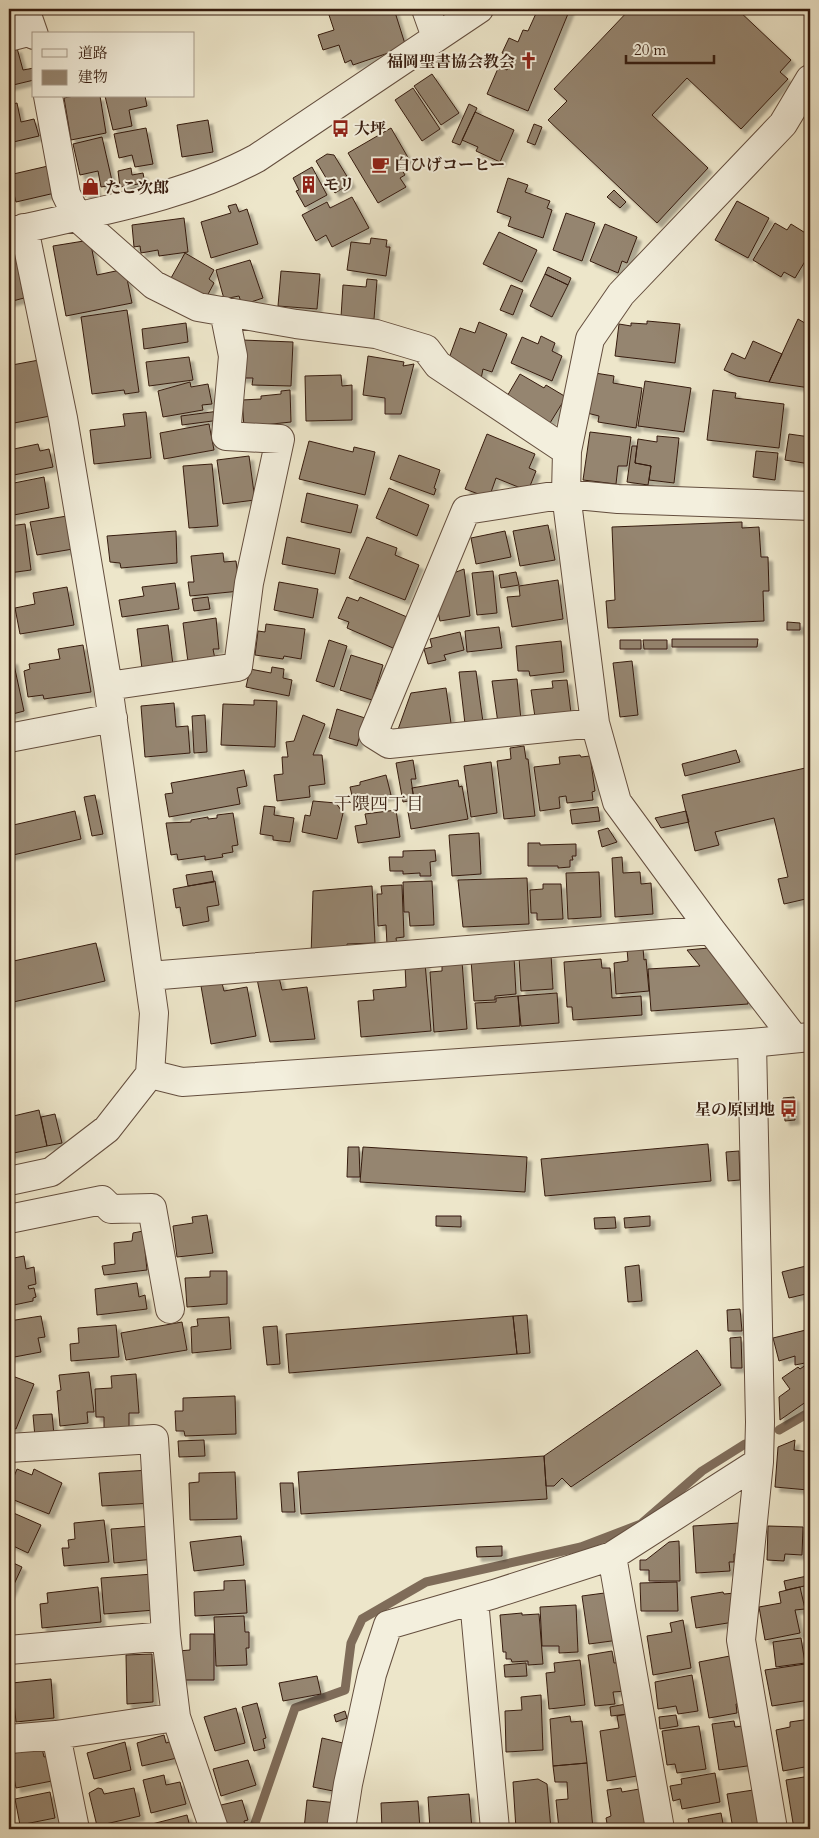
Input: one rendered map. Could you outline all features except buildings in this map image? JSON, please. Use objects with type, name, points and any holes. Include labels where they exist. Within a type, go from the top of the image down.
[{"type":"street","points":[[426,9],[436,38]]},
{"type":"street","points":[[9,1181],[52,1172],[107,1129],[150,1074],[154,1013],[113,718],[63,418],[17,230],[78,217],[166,194],[232,172],[257,158],[479,9]]},
{"type":"street","points":[[802,1037],[711,930],[617,802],[594,723],[566,494],[567,450],[590,339],[621,294],[783,124],[810,79]]},
{"type":"street","points":[[48,98],[66,194],[78,217],[154,284],[198,307],[296,324],[376,334],[426,349],[438,365],[567,450]]},
{"type":"street","points":[[108,686],[238,667],[249,583],[280,439],[226,436],[233,356],[224,312]]},
{"type":"street","points":[[594,723],[388,744],[372,734],[466,510],[566,494],[618,499],[810,506]]},
{"type":"street","points":[[9,738],[113,718]]},
{"type":"street","points":[[149,976],[711,930]]},
{"type":"street","points":[[150,1074],[182,1082],[752,1043],[802,1037]]},
{"type":"street","points":[[752,1043],[760,1422],[759,1462],[741,1640],[773,1829]]},
{"type":"street","points":[[9,1219],[102,1200],[111,1209],[152,1208],[170,1309]]},
{"type":"street","points":[[9,1448],[154,1440],[166,1636],[176,1717],[214,1829]]},
{"type":"street","points":[[341,1829],[348,1784],[372,1674],[388,1625],[612,1556],[759,1462]]},
{"type":"street","points":[[612,1556],[660,1829]]},
{"type":"street","points":[[474,1600],[495,1829]]},
{"type":"street","points":[[9,1650],[166,1636]]},
{"type":"street","points":[[9,1738],[56,1735],[176,1717]]},
{"type":"street","points":[[56,1735],[75,1829]]},
{"type":"waterway","points":[[779,1430],[810,1412]]},
{"type":"waterway","points":[[253,1829],[295,1708],[345,1690],[351,1643],[362,1619],[426,1582],[581,1547],[641,1524],[702,1471],[745,1444]]},
{"type":"place","name":"福岡聖書協会教会","points":[[529,61]]},
{"type":"place","name":"大坪","points":[[340,128]]},
{"type":"place","name":"白ひげコーヒー","points":[[380,164]]},
{"type":"place","name":"モリ","points":[[309,184]]},
{"type":"place","name":"たこ次郎","points":[[91,187]]},
{"type":"place","name":"星の原団地","points":[[789,1109]]},
{"type":"district","name":"干隈四丁目","points":[[379,804]]}]
